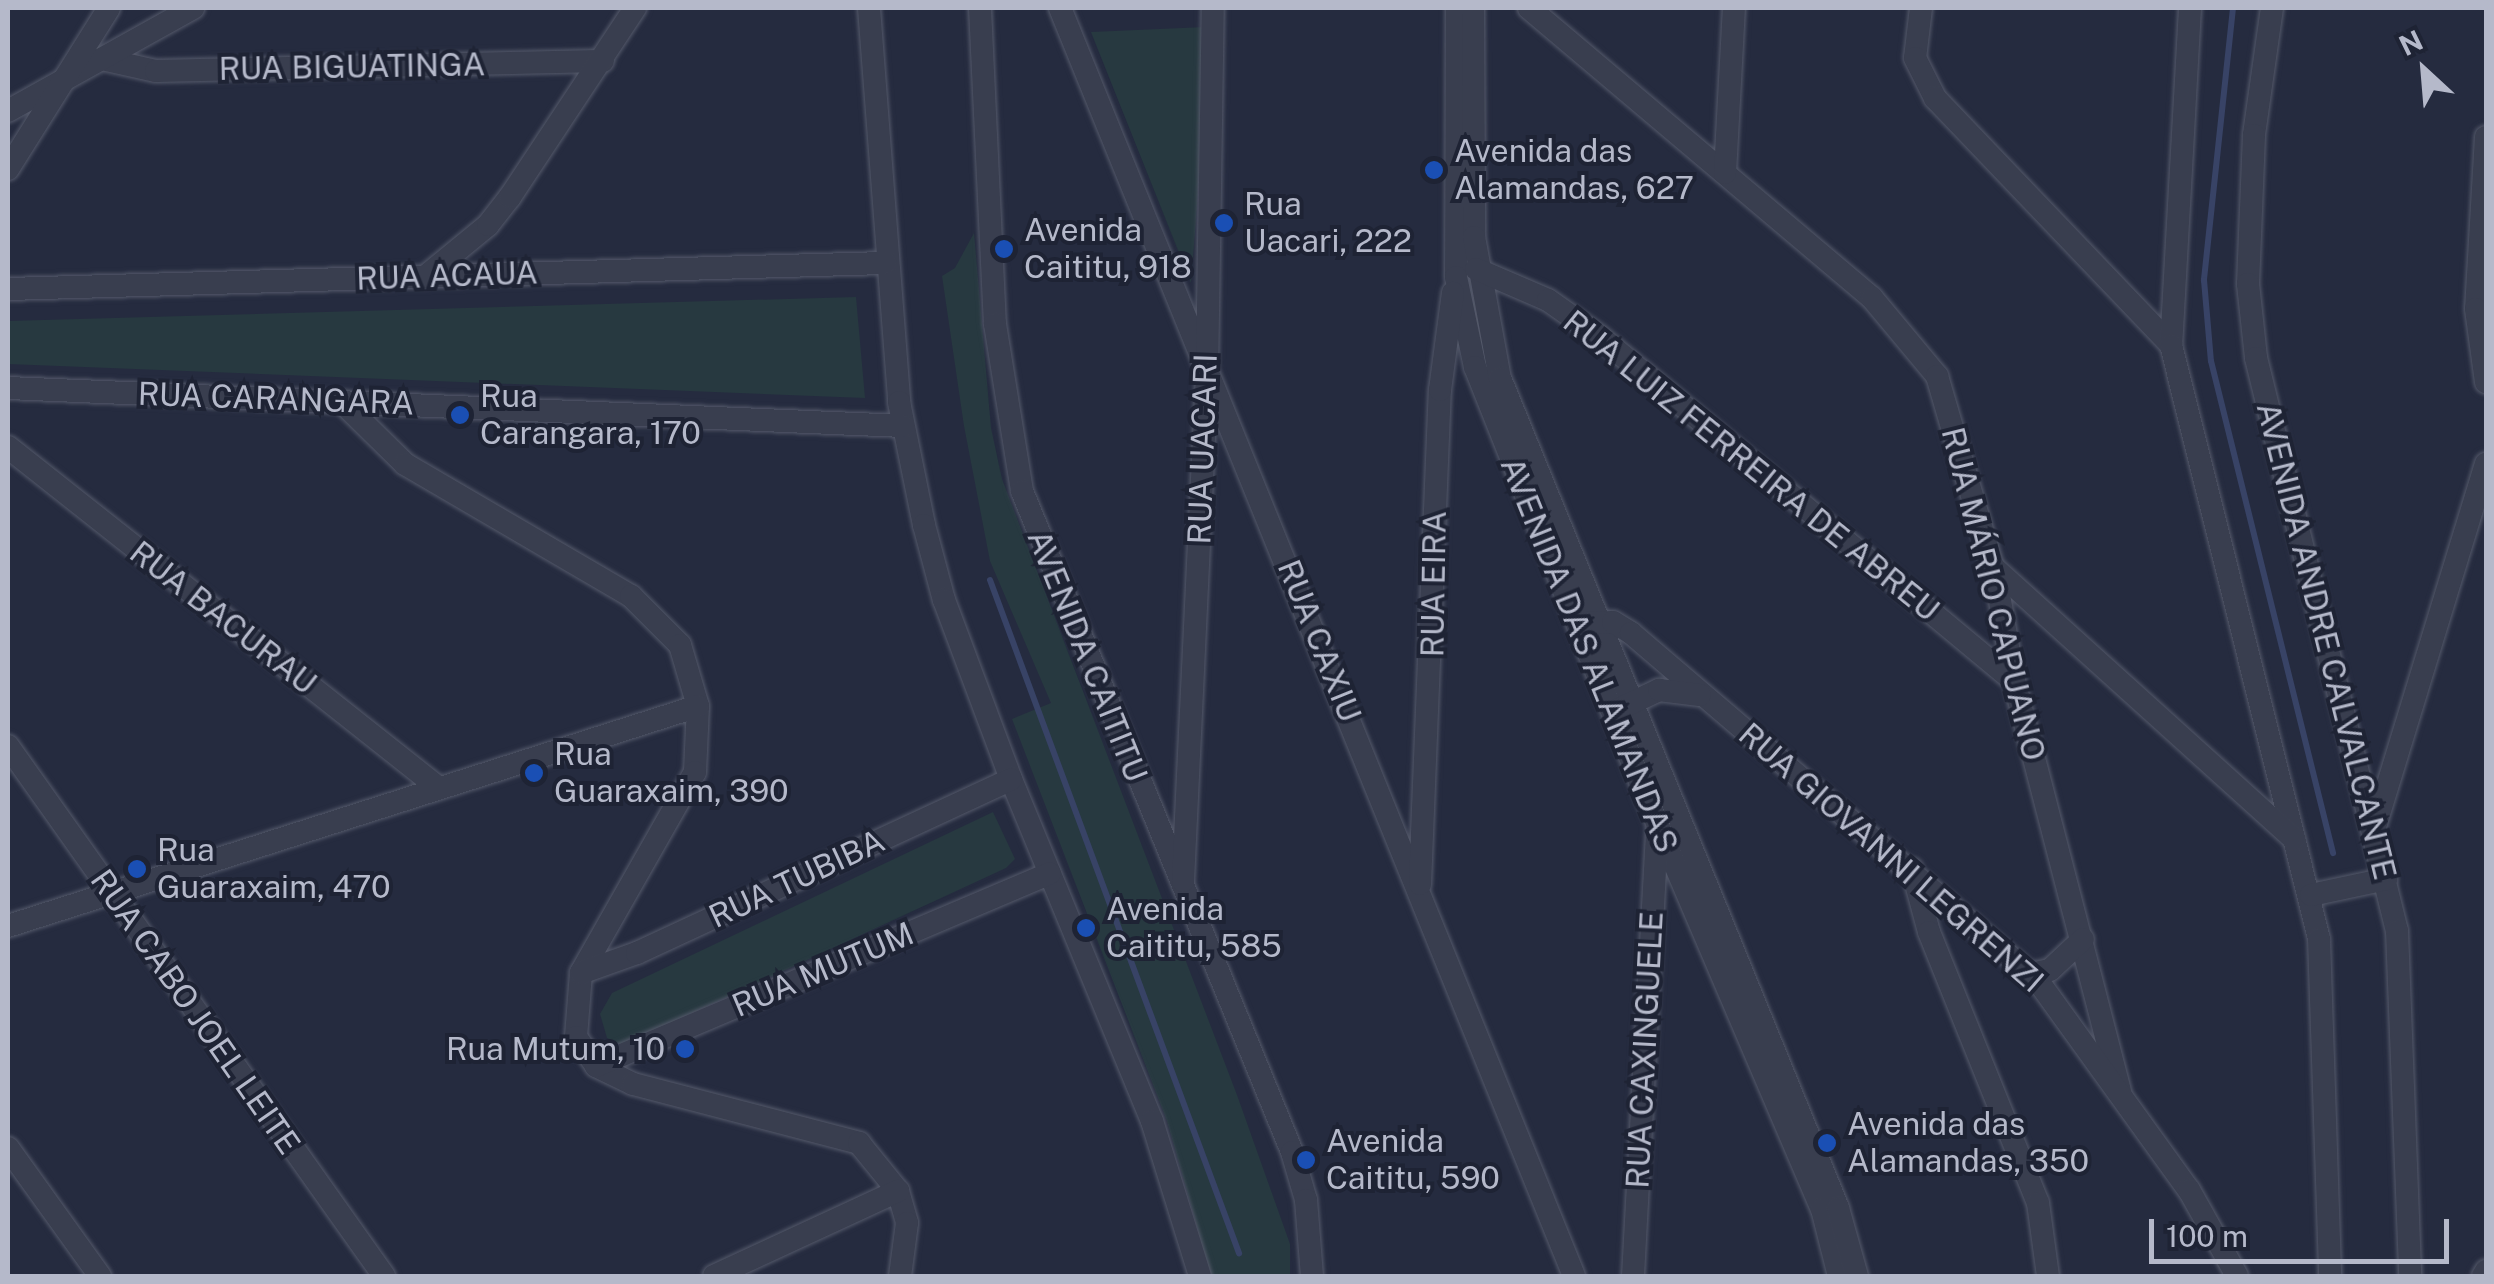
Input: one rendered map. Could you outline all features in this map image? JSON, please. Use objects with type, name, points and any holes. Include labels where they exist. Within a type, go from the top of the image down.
[{"type":"street","points":[[8,169],[109,8]]},
{"type":"street","points":[[8,111],[193,8]]},
{"type":"street","points":[[426,276],[488,225],[636,8]]},
{"type":"street","points":[[869,8],[886,264],[903,426],[944,600],[1012,779],[1152,1121],[1200,1276]]},
{"type":"street","name":"AVENIDA CAITITU","points":[[980,8],[996,324],[1022,492],[1292,1152],[1312,1251],[1312,1276]]},
{"type":"street","name":"RUA CAXIU","points":[[1060,8],[1574,1276]]},
{"type":"street","name":"RUA UACARI","points":[[1183,889],[1207,374],[1214,8]]},
{"type":"street","name":"AVENIDA DAS ALAMANDAS","points":[[1458,8],[1466,273],[1475,367],[1588,623],[1621,708],[1657,824],[1822,1209],[1839,1276]]},
{"type":"street","name":"AVENIDA DAS ALAMANDAS","points":[[1466,273],[1474,8]]},
{"type":"street","name":"RUA MÁRIO CAPUANO","points":[[1528,8],[1872,298],[1920,349],[1937,376],[1993,567],[2014,681],[2120,1091]]},
{"type":"street","points":[[1725,174],[1734,8]]},
{"type":"street","points":[[1921,8],[1915,58],[1935,98],[2171,345]]},
{"type":"street","points":[[2190,8],[2170,261],[2171,345],[2312,895],[2322,974],[2330,1276]]},
{"type":"street","name":"AVENIDA ANDRE CALVALCANTE","points":[[2272,8],[2254,135],[2248,284],[2256,358],[2386,878],[2402,966],[2410,1276]]},
{"type":"street","name":"RUA BIGUATINGA","points":[[102,60],[156,71],[603,61]]},
{"type":"street","points":[[2486,138],[2476,309],[2486,382]]},
{"type":"street","name":"RUA ACAUA","points":[[8,289],[886,264]]},
{"type":"street","name":"RUA LUIZ FERREIRA DE ABREU","points":[[1466,273],[1548,300],[1599,336],[2014,681]]},
{"type":"street","name":"RUA EIRA","points":[[1420,893],[1440,390],[1466,273]]},
{"type":"street","name":"RUA CARANGARA","points":[[8,388],[903,426]]},
{"type":"street","points":[[342,402],[405,464],[630,596],[662,622],[680,645],[698,706],[695,772],[581,973],[576,1038],[596,1066],[680,1099],[846,1135],[878,1159],[898,1191],[907,1223],[900,1276]]},
{"type":"street","name":"RUA BACURAU","points":[[8,447],[439,788]]},
{"type":"street","points":[[2374,830],[2486,464]]},
{"type":"street","points":[[1993,567],[2296,840]]},
{"type":"street","name":"RUA GIOVANNI LEGRENZI","points":[[1588,623],[1631,633],[2031,974],[2120,1091],[2226,1250],[2237,1276]]},
{"type":"street","points":[[1621,708],[1659,690],[1703,696]]},
{"type":"street","points":[[8,926],[698,706]]},
{"type":"street","name":"AVENIDA DAS ALAMANDAS","points":[[1621,708],[1670,802],[1838,1208],[1857,1276]]},
{"type":"street","name":"RUA CABO JOEL LEITE","points":[[8,746],[384,1276]]},
{"type":"street","name":"RUA TUBIBA","points":[[581,973],[638,953],[1012,779]]},
{"type":"street","points":[[1657,824],[1670,802]]},
{"type":"street","name":"RUA CAXINGUELE","points":[[1634,1276],[1657,824]]},
{"type":"street","points":[[1912,869],[1929,932],[2038,1203],[2048,1276]]},
{"type":"street","name":"RUA MUTUM","points":[[596,1066],[1050,873]]},
{"type":"street","points":[[2312,895],[2386,878]]},
{"type":"street","points":[[2031,974],[2065,960],[2083,939]]},
{"type":"street","points":[[8,1148],[100,1276]]},
{"type":"street","points":[[714,1276],[898,1191]]},
{"type":"street","points":[[1312,1251],[1328,1276]]},
{"type":"shaded area","points":[[1205,27],[1198,194],[1191,283],[1091,32]]},
{"type":"shaded area","points":[[974,233],[991,428],[1002,479],[1237,1095],[1290,1244],[1290,1276],[1211,1276],[1167,1121],[1012,719],[1051,703],[990,561],[964,426],[942,276],[955,268]]},
{"type":"shaded area","points":[[856,297],[865,398],[8,364],[8,321]]},
{"type":"shaded area","points":[[993,812],[1015,859],[1006,868],[623,1045],[607,1038],[600,1014],[612,993]]},
{"type":"waterway","points":[[2233,8],[2204,280],[2211,361],[2333,853]]},
{"type":"waterway","points":[[990,580],[1239,1253]]},
{"type":"place","name":"Avenida das Alamandas, 627","points":[[1434,170]]},
{"type":"place","name":"Rua Uacari, 222","points":[[1224,223]]},
{"type":"place","name":"Avenida Caititu, 918","points":[[1004,249]]},
{"type":"place","name":"Rua Carangara, 170","points":[[460,415]]},
{"type":"place","name":"Rua Guaraxaim, 390","points":[[534,773]]},
{"type":"place","name":"Rua Guaraxaim, 470","points":[[137,869]]},
{"type":"place","name":"Avenida Caititu, 585","points":[[1086,928]]},
{"type":"place","name":"Rua Mutum, 10","points":[[685,1049]]},
{"type":"place","name":"Avenida das Alamandas, 350","points":[[1827,1143]]},
{"type":"place","name":"Avenida Caititu, 590","points":[[1306,1160]]}]
